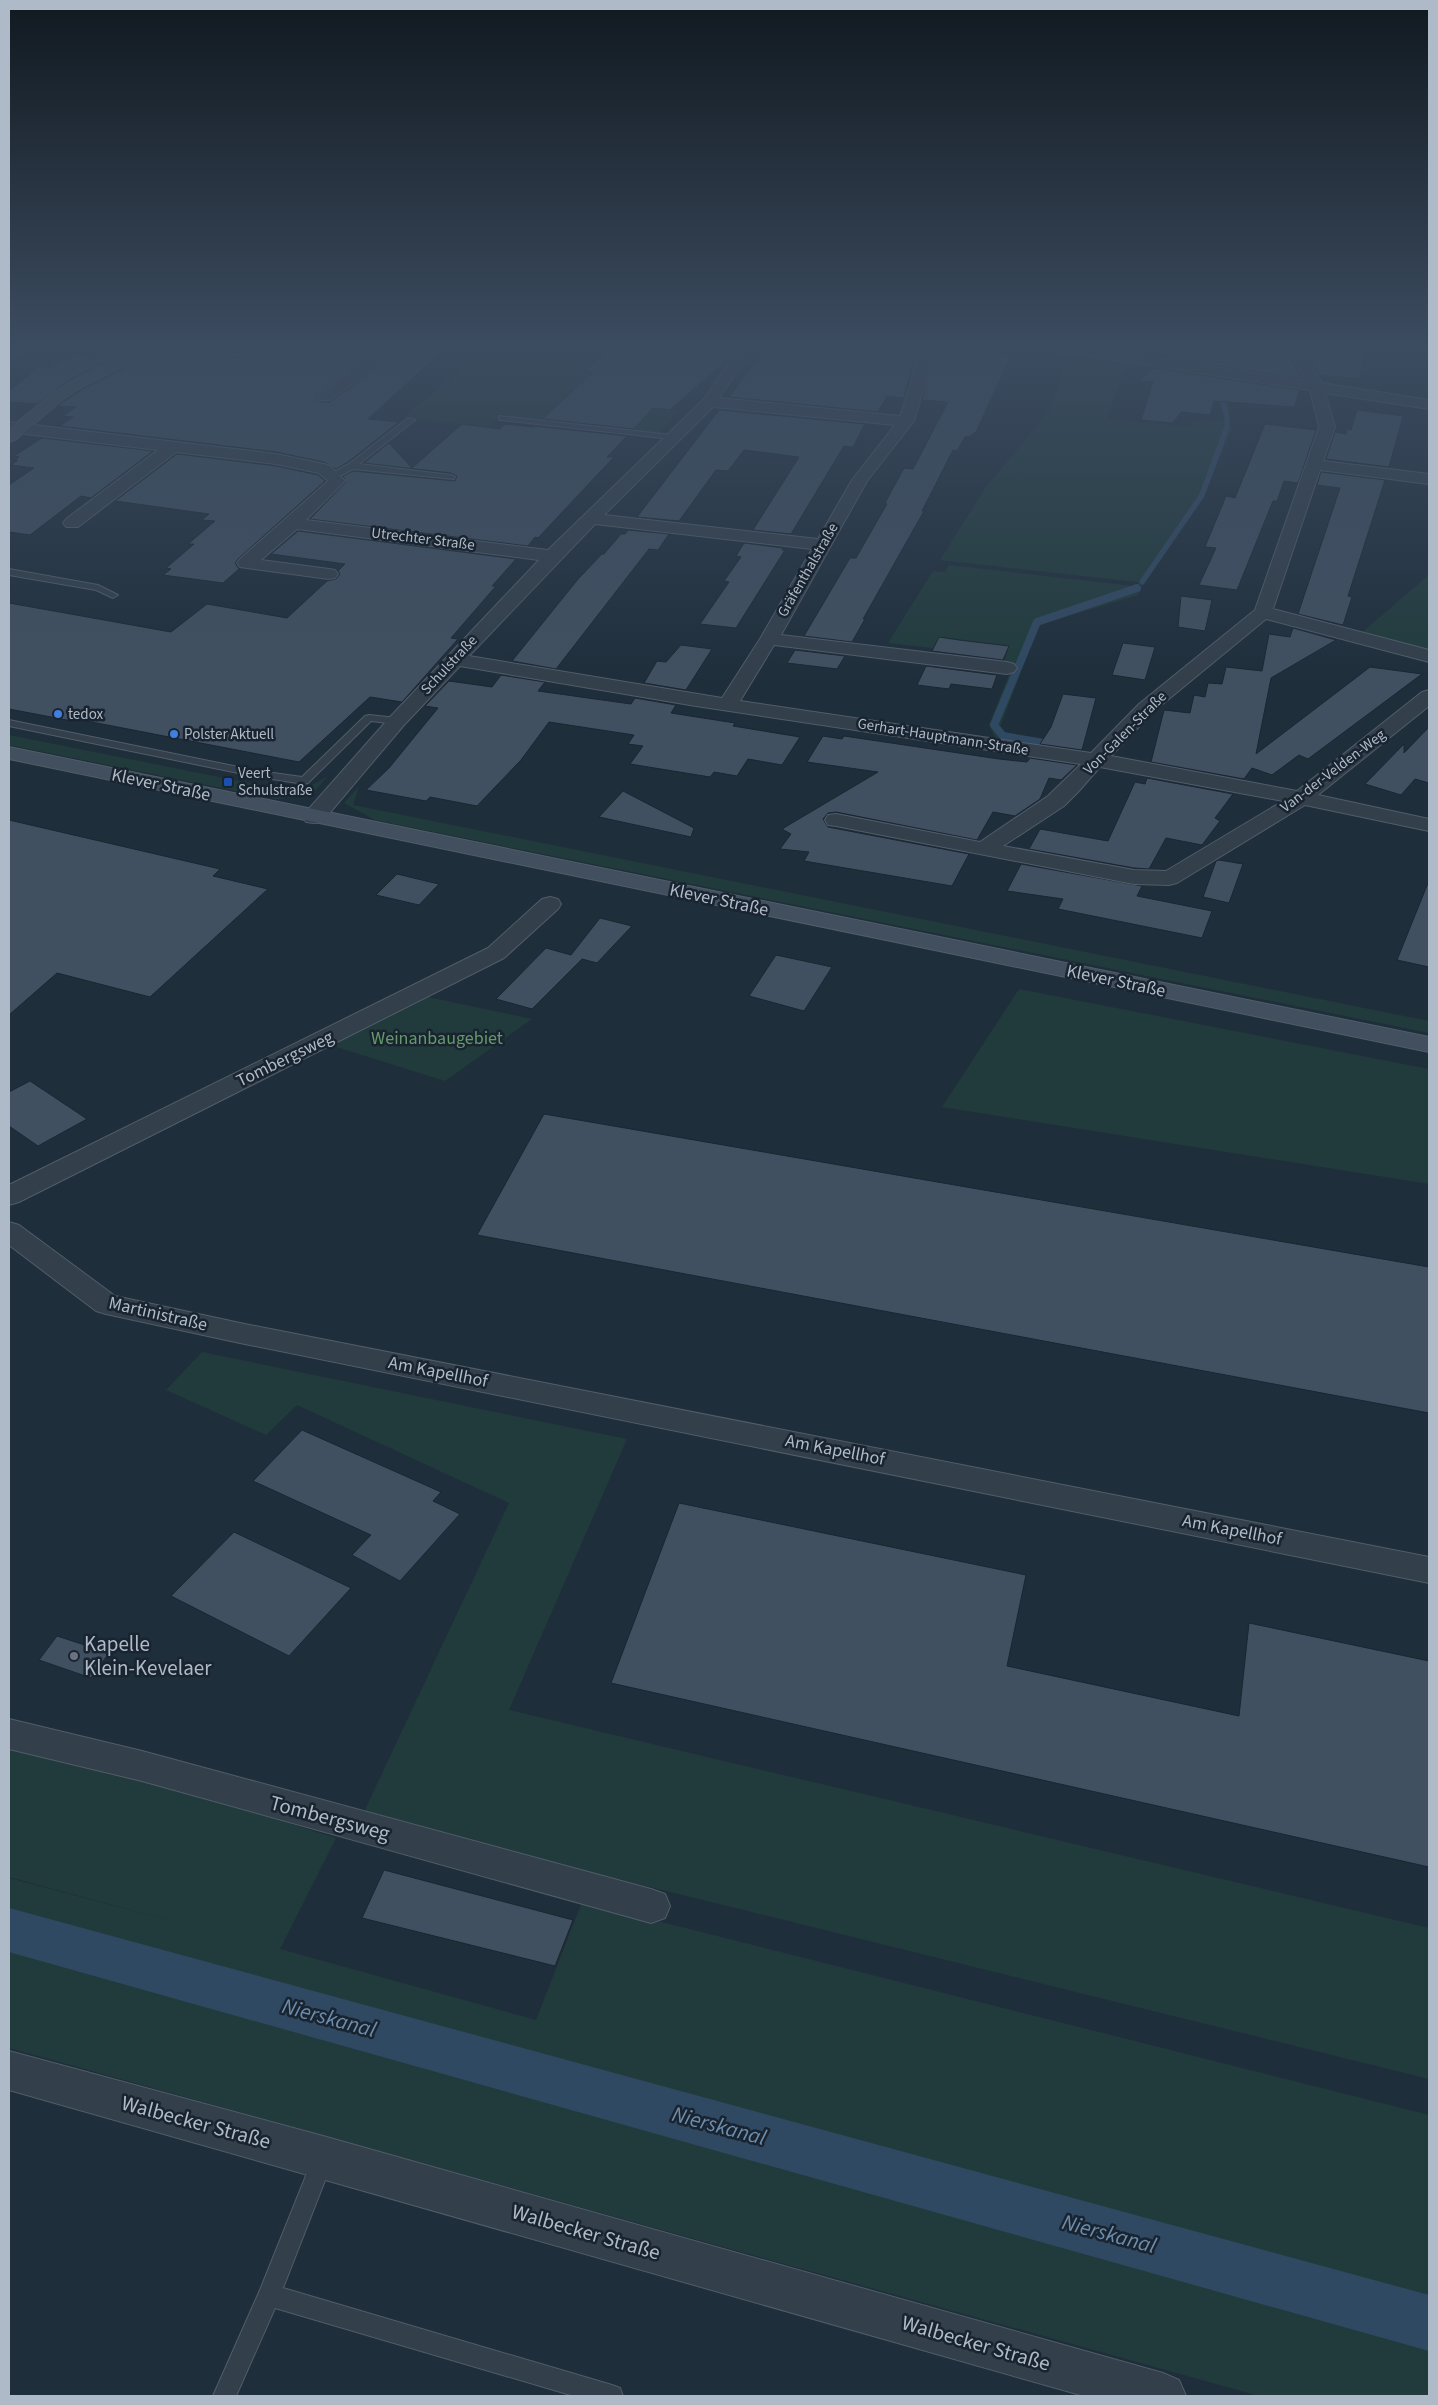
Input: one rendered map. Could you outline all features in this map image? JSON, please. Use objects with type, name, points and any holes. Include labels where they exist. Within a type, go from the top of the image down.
[{"type":"main road","name":"Klever Straße","points":[[9,753],[1429,1045]]},
{"type":"street","points":[[72,523],[160,456]]},
{"type":"street","points":[[252,456],[324,469],[337,481],[293,523],[246,563],[329,574]]},
{"type":"street","name":"Schulstraße","points":[[314,817],[397,721],[455,659],[552,556],[653,456]]},
{"type":"street","name":"Gräfenthalstraße","points":[[728,704],[769,638],[860,480],[879,456]]},
{"type":"street","points":[[1316,456],[1263,612],[1429,656]]},
{"type":"street","points":[[1313,464],[1429,479]]},
{"type":"street","points":[[590,518],[822,546]]},
{"type":"street","name":"Utrechter Straße","points":[[293,523],[552,556]]},
{"type":"street","name":"Von-Galen-Straße","points":[[984,848],[1056,801],[1072,788],[1095,760],[1146,708],[1263,612]]},
{"type":"street","name":"Gräfenthalstraße","points":[[769,638],[1007,668]]},
{"type":"street","name":"Gerhart-Hauptmann-Straße","points":[[455,659],[530,674],[1095,760],[1302,798],[1429,825]]},
{"type":"street","name":"Van-der-Velden-Weg","points":[[984,848],[1134,878],[1168,878],[1182,872],[1302,798],[1429,696]]},
{"type":"street","points":[[836,820],[984,848]]},
{"type":"street","name":"Tombergsweg","points":[[9,1196],[496,953],[550,904]]},
{"type":"street","name":"Martinistraße","points":[[9,1231],[106,1304],[240,1333]]},
{"type":"street","name":"Am Kapellhof","points":[[240,1333],[1429,1570]]},
{"type":"street","name":"Tombergsweg","points":[[9,1734],[142,1766],[650,1906]]},
{"type":"street","name":"Walbecker Straße","points":[[9,2070],[323,2157],[1163,2396]]},
{"type":"lane","points":[[333,476],[352,466],[365,456]]},
{"type":"lane","points":[[352,466],[451,477]]},
{"type":"lane","points":[[9,572],[98,588],[112,595]]},
{"type":"lane","points":[[9,723],[253,773],[304,781],[369,718],[397,721]]},
{"type":"lane","points":[[224,2396],[268,2295],[323,2157]]},
{"type":"lane","points":[[268,2295],[612,2396]]},
{"type":"green space","points":[[1012,456],[1220,456],[1204,495],[1145,583],[940,560],[986,487]]},
{"type":"green space","points":[[949,565],[1142,587],[1138,595],[1039,625],[1000,727],[1004,734],[1053,742],[1046,746],[995,738],[989,725],[1012,667],[1003,665],[1009,646],[939,637],[933,648],[888,643],[933,571],[945,572]]},
{"type":"green space","points":[[1429,575],[1429,651],[1360,634]]},
{"type":"green space","points":[[9,735],[299,793],[328,776],[310,796],[276,799],[9,745]]},
{"type":"green space","points":[[359,786],[353,805],[1429,1021],[1429,1033],[375,820],[344,803]]},
{"type":"green space","points":[[1019,989],[1429,1069],[1429,1184],[942,1107]]},
{"type":"green space","name":"Weinanbaugebiet","points":[[428,997],[532,1019],[445,1081],[330,1045]]},
{"type":"green space","points":[[202,1352],[627,1439],[509,1710],[1429,1928],[1429,2079],[362,1816],[509,1503],[297,1405],[266,1435],[166,1390]]},
{"type":"green space","points":[[9,1745],[136,1775],[336,1838],[280,1949],[536,2020],[582,1902],[1429,2115],[1429,2396],[1259,2396],[9,2048],[9,1878],[198,1928],[9,1877]]},
{"type":"building","points":[[15,456],[146,456],[91,498],[81,496],[30,535],[9,532],[9,485],[34,468],[11,465],[19,457]]},
{"type":"building","points":[[174,456],[195,456],[276,466],[318,475],[325,481],[239,558],[235,563],[239,569],[223,583],[163,575],[171,569],[166,568],[194,544],[188,544],[215,521],[202,520],[209,514],[115,501]]},
{"type":"building","points":[[296,456],[355,456],[336,469],[324,462]]},
{"type":"building","points":[[372,456],[401,456],[412,468],[425,456],[614,457],[538,538],[535,537],[528,546],[310,519],[346,482],[343,476],[353,471],[455,481],[457,476],[451,473],[364,463]]},
{"type":"building","points":[[684,456],[739,456],[728,471],[716,470],[679,521],[637,517]]},
{"type":"building","points":[[793,456],[838,456],[791,534],[753,530],[799,457]]},
{"type":"building","points":[[920,456],[950,456],[922,511],[924,511],[852,642],[804,636],[850,558],[856,558],[887,504],[885,503],[904,468],[913,469]]},
{"type":"building","points":[[1252,456],[1307,456],[1298,483],[1284,481],[1277,501],[1273,501],[1237,590],[1199,585],[1216,548],[1205,547],[1226,496],[1235,498]]},
{"type":"building","points":[[1327,456],[1392,456],[1389,467],[1326,459]]},
{"type":"building","points":[[1321,472],[1385,480],[1348,596],[1352,597],[1343,625],[1298,614],[1340,488],[1317,485]]},
{"type":"building","points":[[628,530],[669,534],[658,550],[649,549],[556,669],[512,661],[579,578],[604,554],[621,534],[625,534]]},
{"type":"building","points":[[298,531],[516,559],[492,586],[496,586],[451,638],[458,639],[402,702],[370,697],[299,762],[76,719],[72,721],[9,709],[9,603],[171,632],[207,604],[287,618],[327,581],[336,579],[340,574],[338,571],[345,564],[271,554]]},
{"type":"building","points":[[744,543],[783,548],[782,550],[785,550],[736,628],[700,624],[729,582],[724,581],[741,557],[736,556]]},
{"type":"building","points":[[1181,596],[1212,600],[1205,631],[1178,627]]},
{"type":"building","points":[[1293,628],[1336,640],[1271,678],[1256,754],[1370,667],[1422,674],[1308,759],[1299,755],[1272,775],[1252,768],[1244,779],[1151,762],[1164,710],[1190,713],[1194,695],[1205,697],[1208,683],[1222,684],[1226,667],[1262,671],[1269,634],[1290,637]]},
{"type":"building","points":[[939,637],[1009,646],[1003,660],[932,651]]},
{"type":"building","points":[[1123,643],[1155,647],[1145,680],[1112,675]]},
{"type":"building","points":[[681,645],[712,649],[686,690],[644,683],[657,661],[666,662]]},
{"type":"building","points":[[795,650],[845,656],[837,669],[787,663]]},
{"type":"building","points":[[926,666],[997,675],[992,689],[951,684],[949,689],[917,685]]},
{"type":"building","points":[[501,675],[545,682],[538,691],[631,704],[635,698],[676,705],[671,713],[735,723],[733,726],[800,737],[782,765],[748,759],[737,776],[714,772],[710,777],[630,764],[643,746],[628,744],[634,735],[549,722],[521,760],[477,806],[430,797],[426,801],[366,790],[389,768],[438,708],[425,706],[449,681],[492,687]]},
{"type":"building","points":[[1063,694],[1096,698],[1082,750],[1040,744],[1051,727]]},
{"type":"building","points":[[1429,727],[1429,783],[1415,779],[1401,795],[1365,784],[1404,744],[1404,753]]},
{"type":"building","points":[[823,736],[842,739],[844,736],[999,759],[1027,762],[1030,758],[1077,765],[1061,780],[1049,778],[1040,799],[1015,816],[993,812],[977,840],[836,812],[828,813],[823,819],[828,827],[969,854],[952,886],[804,861],[809,852],[780,849],[791,834],[782,829],[878,772],[807,762]]},
{"type":"building","points":[[1147,778],[1233,794],[1215,818],[1220,821],[1202,845],[1166,838],[1149,869],[1029,849],[1040,829],[1108,841],[1135,782],[1145,784]]},
{"type":"building","points":[[623,791],[694,828],[691,837],[599,817]]},
{"type":"building","points":[[9,820],[220,869],[213,876],[268,889],[150,997],[57,973],[9,1015]]},
{"type":"building","points":[[1216,861],[1243,864],[1229,903],[1203,897]]},
{"type":"building","points":[[1021,864],[1142,886],[1137,896],[1212,911],[1202,938],[1058,909],[1063,899],[1007,891]]},
{"type":"building","points":[[397,874],[439,884],[419,905],[376,895]]},
{"type":"building","points":[[1429,883],[1429,967],[1397,960]]},
{"type":"building","points":[[600,918],[632,926],[597,963],[582,959],[532,1009],[496,999],[546,948],[571,955]]},
{"type":"building","points":[[776,955],[832,967],[804,1011],[749,996]]},
{"type":"building","points":[[30,1081],[87,1119],[38,1146],[9,1126],[9,1092]]},
{"type":"building","points":[[544,1114],[1429,1267],[1429,1413],[477,1235]]},
{"type":"building","points":[[302,1430],[441,1492],[433,1501],[460,1514],[400,1581],[352,1555],[371,1535],[253,1481]]},
{"type":"building","points":[[679,1503],[1026,1575],[1007,1666],[1239,1716],[1249,1623],[1429,1661],[1429,1867],[611,1683]]},
{"type":"building","points":[[234,1532],[351,1588],[289,1656],[171,1596]]},
{"type":"building","name":"Kapelle Klein-Kevelaer","points":[[57,1636],[109,1653],[91,1678],[39,1660]]},
{"type":"building","points":[[384,1870],[573,1920],[555,1966],[362,1918]]},
{"type":"waterway","points":[[1142,582],[1202,495],[1216,456]]},
{"type":"waterway","points":[[1044,743],[1003,736],[994,725],[1037,622],[1137,588],[1134,589]]},
{"type":"waterway","name":"Nierskanal","points":[[9,1930],[1429,2323]]},
{"type":"place","name":"tedox","points":[[58,714]]},
{"type":"place","name":"Polster Aktuell","points":[[174,734]]},
{"type":"place","name":"Veert Schulstraße","points":[[228,782]]},
{"type":"place","name":"Kapelle Klein-Kevelaer","points":[[74,1656]]}]
